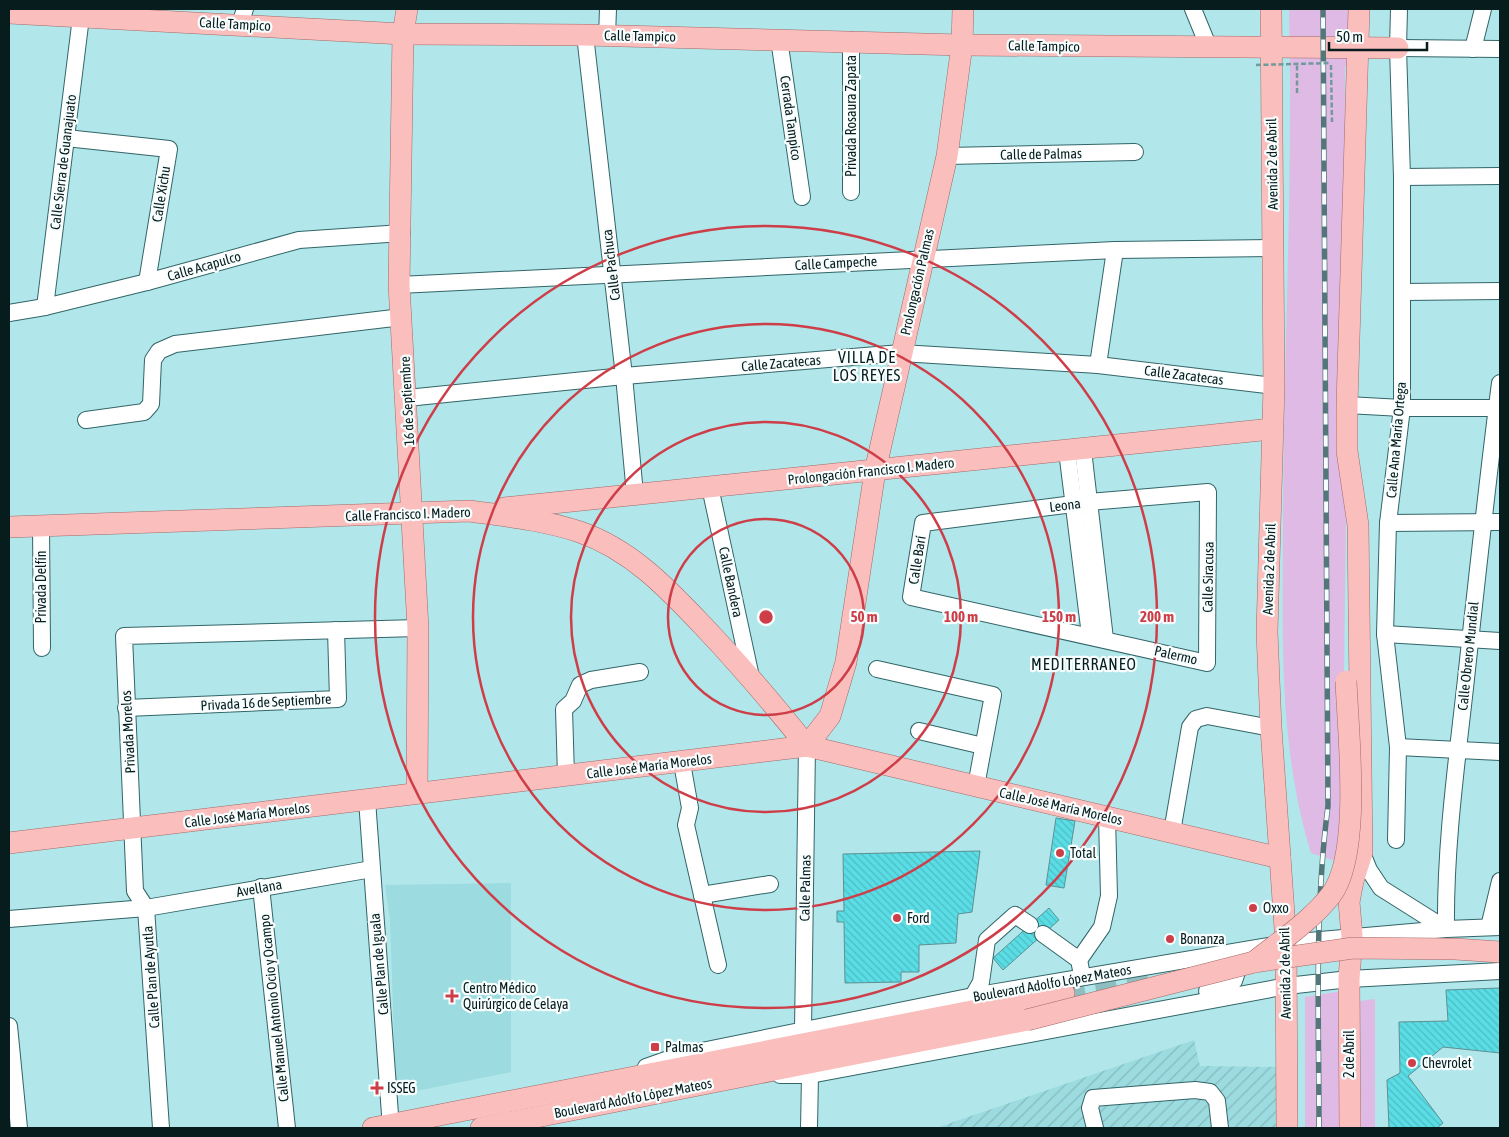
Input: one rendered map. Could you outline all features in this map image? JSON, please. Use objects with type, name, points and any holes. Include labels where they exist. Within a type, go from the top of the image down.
[{"type":"main road","name":"16 de Septiembre","points":[[407,9],[403,34],[402,233],[399,285],[407,398],[418,628],[417,794]]},
{"type":"main road","name":"Prolongación Palmas","points":[[807,746],[830,716],[846,662],[875,471],[922,258],[947,156],[962,45],[963,9]]},
{"type":"main road","name":"Avenida 2 de Abril","points":[[1271,9],[1274,386],[1267,632],[1271,728],[1286,943],[1286,1128]]},
{"type":"main road","points":[[1254,962],[1317,910],[1333,893],[1344,867],[1350,838],[1345,627],[1347,405],[1359,9]]},
{"type":"main road","name":"Calle Tampico","points":[[9,13],[81,17],[139,14],[243,16],[403,34],[851,40],[962,45],[1398,48]]},
{"type":"main road","name":"Prolongación Francisco I. Madero","points":[[469,511],[1272,429]]},
{"type":"main road","name":"2 de Abril","points":[[1347,451],[1358,525],[1362,853],[1353,881],[1349,902],[1352,936],[1349,979],[1350,1128]]},
{"type":"main road","name":"Calle Francisco I. Madero","points":[[9,527],[41,534],[469,511],[528,519],[581,533],[626,554],[664,584],[751,677],[807,746]]},
{"type":"main road","name":"Calle José María Morelos","points":[[9,843],[682,763],[807,746],[1280,858]]},
{"type":"main road","name":"Boulevard Adolfo López Mateos","points":[[481,1128],[506,1126],[1027,1020],[1254,962],[1354,948],[1455,948],[1500,952]]},
{"type":"main road","name":"Boulevard Adolfo López Mateos","points":[[385,1127],[611,1080],[1064,993]]},
{"type":"street","points":[[607,36],[608,9]]},
{"type":"street","points":[[1193,9],[1209,48]]},
{"type":"street","name":"Calle Ana María Ortega","points":[[1396,840],[1398,747],[1385,634],[1388,523],[1402,408],[1403,292],[1398,48],[1399,9]]},
{"type":"street","points":[[1474,49],[1482,9]]},
{"type":"street","name":"Calle Sierra de Guanajuato","points":[[45,307],[81,17]]},
{"type":"street","name":"Calle Pachuca","points":[[585,35],[624,376],[635,494]]},
{"type":"street","name":"Cerrada Tampico","points":[[779,39],[802,197]]},
{"type":"street","name":"Privada Rosaura Zapata","points":[[851,40],[851,192]]},
{"type":"street","points":[[1398,48],[1500,49]]},
{"type":"street","name":"Calle Xichu","points":[[66,138],[169,149],[147,282]]},
{"type":"street","name":"Calle de Palmas","points":[[947,156],[1135,152]]},
{"type":"street","points":[[1402,177],[1500,176]]},
{"type":"street","name":"Calle Acapulco","points":[[9,313],[45,307],[147,282],[299,240],[402,233]]},
{"type":"street","name":"Calle Campeche","points":[[399,285],[922,258],[1115,250],[1273,248]]},
{"type":"street","points":[[1098,365],[1115,250]]},
{"type":"street","points":[[1403,292],[1500,291]]},
{"type":"street","points":[[86,420],[144,412],[151,404],[153,360],[159,351],[175,344],[402,317]]},
{"type":"street","name":"Calle Zacatecas","points":[[407,398],[624,376],[901,352],[1098,365],[1274,386]]},
{"type":"street","name":"Calle Obrero Mundial","points":[[1446,929],[1445,878],[1482,523],[1499,408],[1500,383]]},
{"type":"street","points":[[1347,405],[1402,408],[1499,408]]},
{"type":"street","points":[[1075,450],[1097,637]]},
{"type":"street","name":"Calle Bandera","points":[[710,487],[751,677]]},
{"type":"street","name":"Leona","points":[[923,523],[1082,503],[1208,492]]},
{"type":"street","name":"Calle Siracusa","points":[[1207,662],[1208,492]]},
{"type":"street","points":[[1388,523],[1500,522]]},
{"type":"street","name":"Calle Barí","points":[[911,597],[923,523]]},
{"type":"street","name":"Privada Delfín","points":[[41,534],[42,648]]},
{"type":"street","name":"Palermo","points":[[911,597],[1207,662]]},
{"type":"street","points":[[336,630],[418,628]]},
{"type":"street","name":"Privada Morelos","points":[[133,828],[124,636],[336,630]]},
{"type":"street","name":"Privada 16 de Septiembre","points":[[126,708],[338,699],[336,630]]},
{"type":"street","points":[[1385,634],[1500,640]]},
{"type":"street","points":[[877,669],[993,695],[976,786]]},
{"type":"street","points":[[566,776],[564,708],[573,701],[580,685],[591,680],[640,672]]},
{"type":"street","points":[[1172,832],[1190,727],[1196,719],[1207,716],[1271,728]]},
{"type":"street","points":[[919,731],[983,746]]},
{"type":"street","name":"Calle Palmas","points":[[803,1030],[807,746]]},
{"type":"street","points":[[1398,747],[1500,752]]},
{"type":"street","points":[[682,763],[690,808],[686,825],[718,965]]},
{"type":"street","name":"Calle Plan de Iguala","points":[[367,800],[385,1127]]},
{"type":"street","points":[[1082,977],[1079,960],[1102,927],[1109,896],[1108,817]]},
{"type":"street","name":"Calle Plan de Ayutla","points":[[133,828],[135,891],[146,908],[160,1128]]},
{"type":"street","points":[[1362,853],[1369,870],[1381,888],[1446,929]]},
{"type":"street","name":"Avellana","points":[[9,919],[146,908],[372,869]]},
{"type":"street","points":[[1495,927],[1500,882]]},
{"type":"street","points":[[702,895],[770,884]]},
{"type":"street","name":"Calle Manuel Antonio Ocio y Ocampo","points":[[261,887],[287,1128]]},
{"type":"street","points":[[973,996],[981,982],[987,940],[1015,915],[1079,960]]},
{"type":"street","name":"Boulevard Adolfo López Mateos","points":[[611,1080],[677,1056],[973,996],[1082,977],[1286,943],[1352,936],[1495,927]]},
{"type":"street","points":[[1113,1019],[1127,1006],[1222,988],[1236,978],[1234,965],[1225,961],[1202,966],[1179,961]]},
{"type":"street","name":"Boulevard Adolfo López Mateos","points":[[755,1074],[810,1076],[1287,986],[1349,979],[1500,971]]},
{"type":"street","points":[[9,1026],[19,1128]]},
{"type":"street","points":[[810,1076],[810,1128]]},
{"type":"street","points":[[1095,1128],[1090,1108],[1093,1098],[1195,1090],[1210,1092],[1217,1101],[1220,1128]]},
{"type":"path","points":[[1256,65],[1331,63],[1332,122]]},
{"type":"path","points":[[1297,65],[1297,93]]},
{"type":"shaded area","points":[[1289,9],[1369,9],[1368,33],[1345,67],[1344,391],[1346,511],[1342,839],[1335,861],[1311,853],[1292,770],[1284,686],[1283,515],[1290,136]]},
{"type":"shaded area","name":"Centro Médico Quirúrgico de Celaya","points":[[511,883],[511,1072],[396,1095],[390,921],[385,885]]},
{"type":"shaded area","points":[[1342,991],[1343,1128],[1305,1128],[1305,997]]},
{"type":"shaded area","points":[[1375,999],[1375,1128],[1361,1128],[1360,1001]]},
{"type":"shaded area","points":[[1194,1040],[1200,1066],[1282,1067],[1284,1104],[1275,1128],[936,1128]]},
{"type":"building","name":"Total","points":[[1056,818],[1075,821],[1064,888],[1046,885]]},
{"type":"building","name":"Ford","points":[[980,851],[972,912],[958,914],[956,943],[919,945],[919,972],[901,972],[901,982],[845,983],[844,922],[837,922],[837,911],[844,911],[843,854]]},
{"type":"building","points":[[1049,908],[1059,920],[1003,970],[993,958]]},
{"type":"building","name":"Chevrolet","points":[[1500,988],[1500,1053],[1443,1047],[1408,1076],[1443,1123],[1437,1128],[1389,1128],[1387,1080],[1400,1073],[1399,1022],[1448,1021],[1446,990]]},
{"type":"tunnel","points":[[1064,993],[1155,979]]},
{"type":"railway","points":[[1319,1128],[1319,927],[1328,806],[1323,9]]},
{"type":"place","name":"Total","points":[[1060,853]]},
{"type":"place","name":"Oxxo","points":[[1253,908]]},
{"type":"place","name":"Ford","points":[[897,918]]},
{"type":"place","name":"Bonanza","points":[[1170,939]]},
{"type":"place","name":"Centro Médico Quirúrgico de Celaya","points":[[452,996]]},
{"type":"place","name":"Palmas","points":[[655,1047]]},
{"type":"place","name":"Chevrolet","points":[[1412,1063]]},
{"type":"place","name":"ISSEG","points":[[377,1088]]},
{"type":"district","name":"VILLA DE LOS REYES","points":[[867,366]]},
{"type":"district","name":"MEDITERRANEO","points":[[1084,664]]}]
